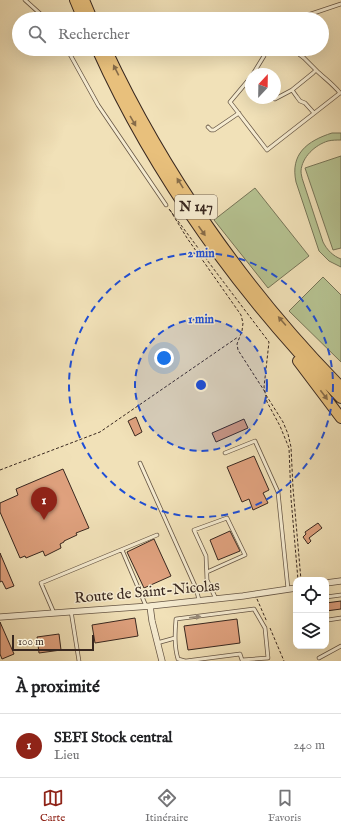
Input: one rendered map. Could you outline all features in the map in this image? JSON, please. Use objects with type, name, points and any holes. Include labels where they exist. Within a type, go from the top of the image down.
[{"type":"highway","points":[[75,0],[80,12]]},
{"type":"highway","points":[[84,0],[89,12]]},
{"type":"highway","name":"N 147","points":[[100,56],[127,110],[153,156],[184,205],[221,258],[268,319],[341,398]]},
{"type":"highway","name":"N 147","points":[[110,56],[163,156],[227,252],[307,351],[341,387]]},
{"type":"highway","points":[[268,319],[272,329],[341,418]]},
{"type":"highway","points":[[307,351],[318,358],[341,379]]},
{"type":"street","points":[[329,583],[341,581]]},
{"type":"street","name":"Route de Saint-Nicolas","points":[[0,617],[148,606],[216,599],[293,588]]},
{"type":"street","points":[[148,606],[162,661]]},
{"type":"lane","points":[[25,0],[38,12]]},
{"type":"lane","points":[[317,12],[341,4]]},
{"type":"lane","points":[[71,56],[98,105],[166,205]]},
{"type":"lane","points":[[257,68],[264,56]]},
{"type":"lane","points":[[245,83],[230,102],[267,150],[340,93],[301,56]]},
{"type":"lane","points":[[281,96],[292,90],[316,70]]},
{"type":"lane","points":[[292,90],[300,101],[305,103],[314,113]]},
{"type":"lane","points":[[208,127],[211,130],[214,130],[239,113]]},
{"type":"lane","points":[[225,453],[255,441],[278,492],[288,589]]},
{"type":"lane","points":[[140,463],[196,588],[199,600]]},
{"type":"lane","points":[[207,572],[245,555],[227,518],[194,530],[206,556],[207,580],[216,599]]},
{"type":"lane","points":[[54,613],[41,584],[157,535]]},
{"type":"lane","points":[[122,550],[148,606]]},
{"type":"lane","points":[[329,597],[341,595]]},
{"type":"lane","points":[[254,609],[265,628],[268,658],[242,660],[240,654],[186,661],[178,659],[175,638],[176,619],[254,609]]},
{"type":"lane","points":[[71,611],[79,661]]},
{"type":"lane","points":[[329,620],[341,618]]},
{"type":"lane","points":[[157,643],[175,638]]},
{"type":"lane","points":[[319,658],[341,646]]},
{"type":"path","points":[[166,205],[241,316],[243,323],[242,331],[237,344],[238,350],[283,422],[288,434],[291,447],[301,577]]},
{"type":"path","points":[[166,205],[269,342],[264,387],[267,402],[280,426],[289,448],[291,498],[298,577]]},
{"type":"path","points":[[0,470],[100,432],[239,337]]},
{"type":"path","points":[[257,597],[284,661]]},
{"type":"green space","points":[[332,133],[341,133],[341,140],[328,141],[318,145],[307,156],[301,172],[323,242],[330,252],[341,259],[341,267],[329,261],[319,251],[296,182],[295,172],[298,156],[302,150],[315,140]]},
{"type":"green space","points":[[341,156],[341,248],[333,250],[305,168]]},
{"type":"green space","points":[[255,188],[309,256],[268,288],[214,220]]},
{"type":"green space","points":[[323,277],[341,295],[341,362],[289,311]]},
{"type":"building","points":[[136,417],[142,432],[135,436],[128,421]]},
{"type":"building","points":[[244,419],[248,428],[216,442],[212,433]]},
{"type":"building","points":[[254,456],[269,490],[263,493],[268,503],[253,510],[249,499],[242,502],[227,467]]},
{"type":"building","points":[[63,469],[89,528],[76,533],[77,535],[60,544],[61,548],[45,556],[43,551],[26,558],[25,556],[20,558],[0,512],[0,503],[18,495],[16,489]]},
{"type":"building","points":[[318,523],[322,528],[309,538],[311,541],[308,544],[303,537],[306,534],[305,532]]},
{"type":"building","points":[[230,531],[240,551],[218,560],[210,540]]},
{"type":"building","points":[[154,539],[171,576],[144,588],[127,552]]},
{"type":"building","points":[[0,553],[14,586],[6,589],[2,581],[0,582]]},
{"type":"building","points":[[341,601],[341,609],[329,611],[329,603]]},
{"type":"building","points":[[135,618],[138,636],[95,643],[92,625]]},
{"type":"building","points":[[237,619],[240,643],[188,650],[184,626]]},
{"type":"building","points":[[0,622],[14,654],[2,659],[0,654]]},
{"type":"building","points":[[59,634],[61,650],[39,653],[37,637]]},
{"type":"place","name":"SEFI Stock central","points":[[44,520]]}]
